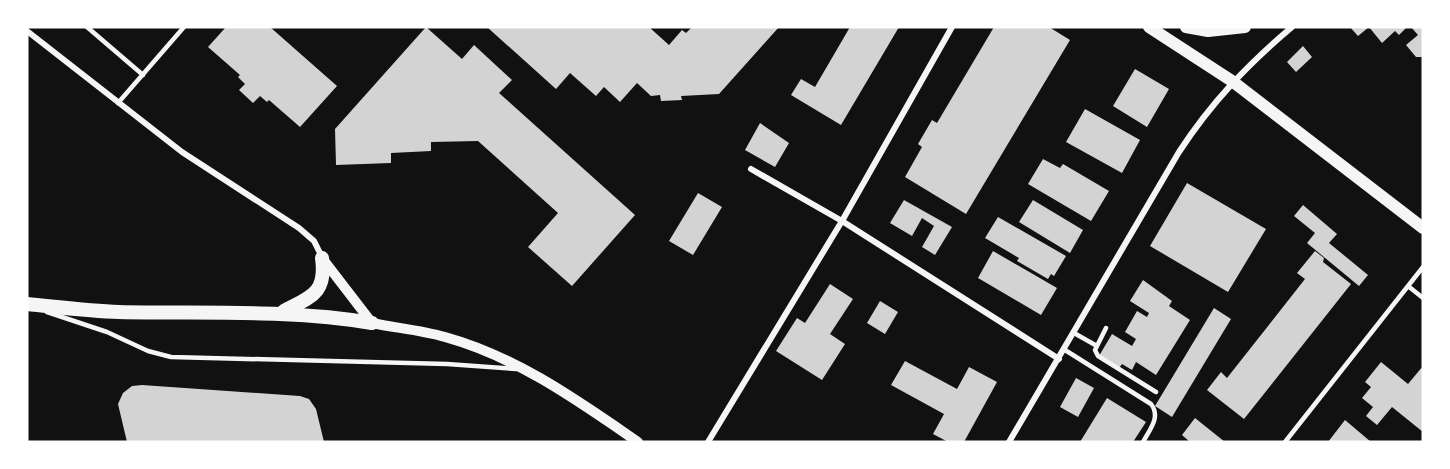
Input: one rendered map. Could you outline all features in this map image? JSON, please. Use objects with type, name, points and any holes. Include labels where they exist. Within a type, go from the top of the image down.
[{"type":"main road","points":[[1149,27],[1232,81],[1423,228]]},
{"type":"main road","points":[[1186,27],[1208,31],[1245,27]]},
{"type":"main road","points":[[283,312],[305,303],[320,287],[323,278],[322,258]]},
{"type":"main road","points":[[27,305],[117,312],[283,312],[327,315],[372,323]]},
{"type":"street","points":[[708,442],[842,221],[952,27]]},
{"type":"street","points":[[1009,442],[1179,152],[1206,111],[1232,81],[1292,27]]},
{"type":"street","points":[[27,31],[182,152],[299,228],[314,241],[322,258],[372,323],[444,337],[497,355],[545,379],[638,442]]},
{"type":"street","points":[[751,169],[842,221],[1059,359]]},
{"type":"lane","points":[[87,27],[143,75]]},
{"type":"lane","points":[[118,103],[184,27]]},
{"type":"lane","points":[[1285,442],[1423,267]]},
{"type":"lane","points":[[1408,286],[1423,298]]},
{"type":"lane","points":[[27,305],[107,332],[148,351],[171,357],[447,364],[525,369]]},
{"type":"lane","points":[[1107,328],[1097,346],[1098,356],[1156,392]]},
{"type":"lane","points":[[1074,333],[1097,346]]},
{"type":"lane","points":[[1065,350],[1151,404],[1156,410],[1156,417],[1143,442]]},
{"type":"building","points":[[226,27],[270,27],[337,86],[300,127],[269,100],[267,102],[260,96],[253,103],[239,90],[245,84],[238,77],[240,75],[208,47]]},
{"type":"building","points":[[426,27],[462,59],[474,45],[512,80],[499,93],[635,215],[572,286],[528,247],[558,213],[478,141],[431,142],[431,151],[391,153],[391,163],[336,165],[335,129]]},
{"type":"building","points":[[487,27],[649,27],[669,45],[682,30],[686,33],[692,27],[779,27],[719,94],[681,96],[682,100],[661,101],[660,95],[651,96],[637,83],[620,102],[604,87],[596,96],[570,73],[556,89]]},
{"type":"building","points":[[850,27],[899,27],[841,125],[791,95],[801,79],[815,87]]},
{"type":"building","points":[[994,27],[1049,27],[1070,40],[966,214],[905,177],[922,147],[918,144],[932,120],[937,123]]},
{"type":"building","points":[[1350,27],[1369,27],[1358,36]]},
{"type":"building","points":[[1369,27],[1407,27],[1399,35],[1395,31],[1382,43]]},
{"type":"building","points":[[1411,27],[1423,27],[1423,57],[1416,57],[1406,45],[1418,35]]},
{"type":"building","points":[[1303,46],[1312,57],[1296,72],[1287,62]]},
{"type":"building","points":[[1135,69],[1169,89],[1147,127],[1113,106]]},
{"type":"building","points":[[1085,109],[1140,140],[1122,173],[1066,142]]},
{"type":"building","points":[[760,123],[789,143],[775,167],[745,150]]},
{"type":"building","points":[[1043,159],[1060,168],[1063,164],[1109,191],[1091,221],[1028,184]]},
{"type":"building","points":[[1187,183],[1266,229],[1228,292],[1150,246]]},
{"type":"building","points":[[698,193],[722,207],[693,255],[669,241]]},
{"type":"building","points":[[904,200],[952,227],[935,255],[922,247],[934,226],[922,218],[912,236],[890,223]]},
{"type":"building","points":[[1033,200],[1083,230],[1070,253],[1019,222]]},
{"type":"building","points":[[1303,205],[1337,234],[1329,243],[1368,275],[1359,286],[1307,243],[1315,233],[1294,216]]},
{"type":"building","points":[[998,217],[1066,256],[1054,276],[1051,274],[1048,279],[1017,261],[1019,258],[985,238]]},
{"type":"building","points":[[993,251],[1057,288],[1041,315],[978,278]]},
{"type":"building","points":[[1315,251],[1324,258],[1323,262],[1351,284],[1244,419],[1207,390],[1221,372],[1227,378],[1305,279],[1297,273]]},
{"type":"building","points":[[1143,280],[1172,301],[1169,306],[1190,320],[1156,375],[1136,362],[1132,370],[1122,364],[1119,368],[1099,356],[1112,334],[1132,346],[1136,339],[1125,332],[1137,311],[1147,317],[1149,313],[1130,301]]},
{"type":"building","points":[[830,284],[853,299],[830,334],[845,344],[822,380],[776,351],[797,318],[805,323]]},
{"type":"building","points":[[880,301],[898,312],[885,334],[867,323]]},
{"type":"building","points":[[1214,308],[1231,319],[1172,417],[1155,406]]},
{"type":"building","points":[[905,361],[957,389],[969,367],[997,382],[964,442],[948,442],[933,434],[944,414],[891,385]]},
{"type":"building","points":[[1381,362],[1408,384],[1423,366],[1423,432],[1392,407],[1377,425],[1366,416],[1373,407],[1362,398],[1371,387],[1365,382]]},
{"type":"building","points":[[1076,378],[1094,388],[1078,417],[1060,407]]},
{"type":"building","points":[[132,386],[300,396],[309,399],[316,409],[324,442],[127,442],[118,404],[123,393]]},
{"type":"building","points":[[1107,398],[1146,422],[1133,442],[1080,442]]},
{"type":"building","points":[[1195,418],[1225,442],[1190,442],[1182,435]]},
{"type":"building","points":[[1345,420],[1371,442],[1328,442]]}]
